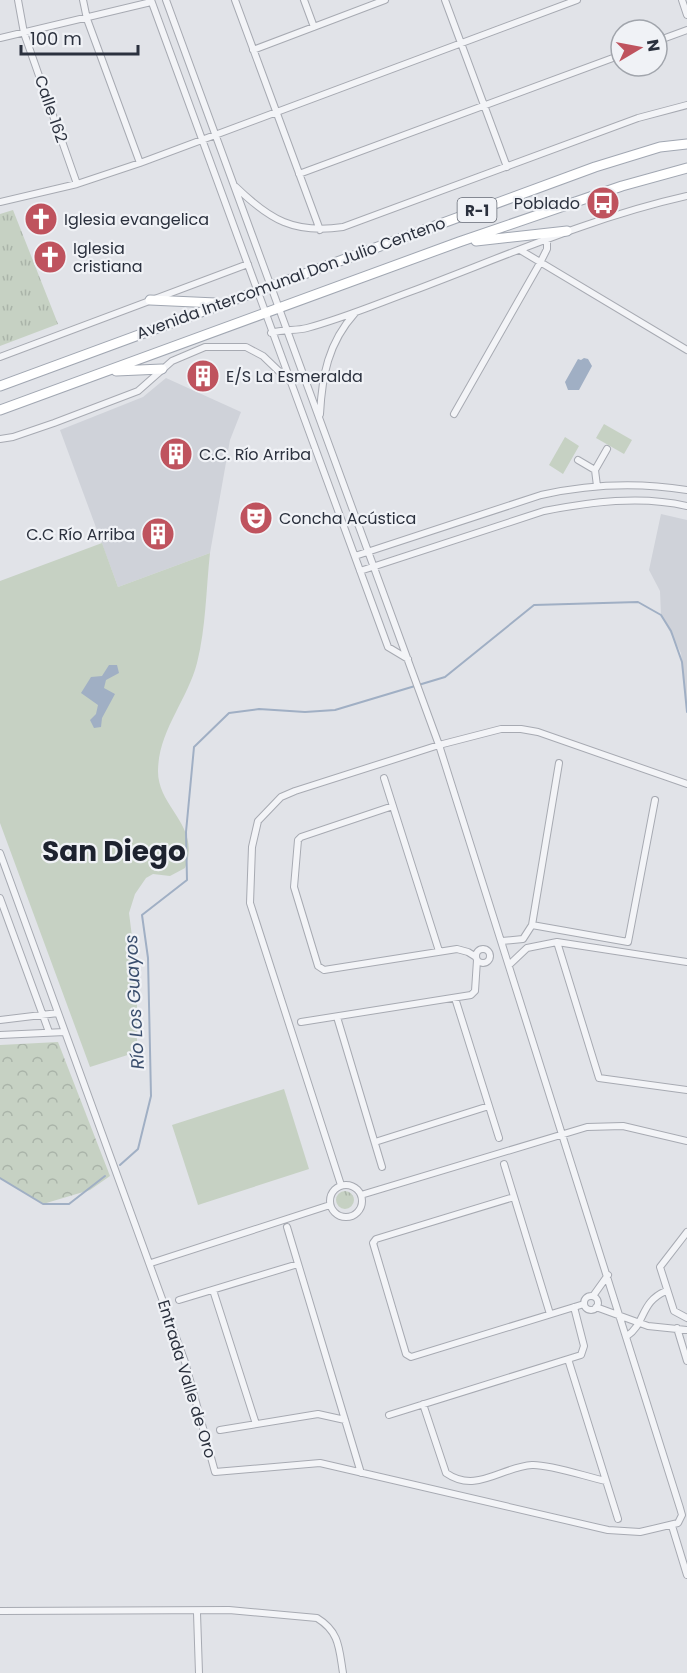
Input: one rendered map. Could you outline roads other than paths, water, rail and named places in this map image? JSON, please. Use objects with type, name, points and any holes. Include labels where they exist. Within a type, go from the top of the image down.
[{"type":"main road","name":"Avenida Intercomunal Don Julio Centeno","points":[[0,386],[595,167],[660,147],[687,144]]},
{"type":"main road","name":"Avenida Intercomunal Don Julio Centeno","points":[[0,410],[279,306],[622,186],[687,168]]},
{"type":"main road","points":[[459,243],[567,231]]},
{"type":"main road","points":[[150,300],[222,303]]},
{"type":"main road","points":[[104,372],[162,369]]},
{"type":"street","name":"Calle 162","points":[[18,0],[24,33],[77,184]]},
{"type":"street","points":[[83,0],[87,19],[140,163]]},
{"type":"street","points":[[166,0],[439,745],[680,1508],[682,1515],[678,1523],[672,1526],[687,1575]]},
{"type":"street","points":[[235,0],[320,230]]},
{"type":"street","points":[[304,0],[314,27]]},
{"type":"street","points":[[253,50],[373,2],[385,0]]},
{"type":"street","points":[[446,0],[507,167]]},
{"type":"street","points":[[0,202],[77,184],[140,163],[577,0]]},
{"type":"street","points":[[682,0],[687,15]]},
{"type":"street","points":[[0,38],[87,19],[151,1],[388,647],[408,659]]},
{"type":"street","points":[[669,37],[687,30]]},
{"type":"street","points":[[299,174],[609,59]]},
{"type":"street","name":"Avenida Intercomunal Don Julio Centeno","points":[[234,185],[258,208],[298,228],[320,230],[343,227],[376,217],[638,118],[687,105]]},
{"type":"street","points":[[271,333],[287,328],[304,329],[356,312],[567,231],[647,205],[687,196]]},
{"type":"street","points":[[454,414],[540,263],[547,249],[547,240]]},
{"type":"street","points":[[520,250],[687,350]]},
{"type":"street","name":"Avenida Intercomunal Don Julio Centeno","points":[[0,357],[248,264]]},
{"type":"street","points":[[319,418],[325,364],[345,324],[356,312]]},
{"type":"street","points":[[0,439],[44,427],[138,391],[162,369],[186,353],[212,346],[246,347],[263,356],[290,381]]},
{"type":"street","points":[[597,486],[595,470],[607,449]]},
{"type":"street","points":[[578,460],[595,470]]},
{"type":"street","points":[[355,556],[541,495],[597,486],[636,484],[687,490]]},
{"type":"street","points":[[360,571],[544,511],[572,505],[640,501],[687,506]]},
{"type":"street","points":[[341,1185],[250,903],[252,847],[258,821],[281,797],[439,745],[501,729],[521,729],[546,734],[687,784]]},
{"type":"street","points":[[523,939],[532,925],[559,763]]},
{"type":"street","points":[[384,778],[439,951]]},
{"type":"street","points":[[532,925],[628,942],[655,801]]},
{"type":"street","points":[[393,806],[301,837],[298,840],[294,887],[318,966],[324,970],[461,949],[485,963],[490,954],[504,949]]},
{"type":"street","name":"Entrada Valle de Oro","points":[[0,853],[151,1263],[185,1362],[215,1472],[320,1463],[608,1530],[640,1532],[672,1526]]},
{"type":"street","points":[[0,898],[49,1032]]},
{"type":"street","points":[[502,941],[523,939]]},
{"type":"street","points":[[523,939],[527,948]]},
{"type":"street","points":[[557,942],[599,1078],[687,1090]]},
{"type":"street","points":[[509,965],[527,948],[557,942],[687,962]]},
{"type":"street","points":[[301,1022],[471,995],[476,991],[478,950],[482,948],[490,954]]},
{"type":"street","points":[[455,998],[499,1138]]},
{"type":"street","points":[[0,1020],[58,1013]]},
{"type":"street","points":[[337,1017],[382,1167]]},
{"type":"street","points":[[0,1035],[65,1032]]},
{"type":"street","points":[[375,1142],[489,1106]]},
{"type":"street","points":[[361,1195],[587,1127],[623,1126],[687,1141]]},
{"type":"street","points":[[504,1164],[550,1314]]},
{"type":"street","points":[[341,1185],[351,1185],[361,1195],[361,1205],[351,1216],[340,1216],[330,1205],[333,1190],[341,1185]]},
{"type":"street","points":[[514,1197],[376,1239],[373,1243],[408,1356],[584,1304]]},
{"type":"street","points":[[151,1263],[330,1205]]},
{"type":"street","points":[[287,1227],[361,1473]]},
{"type":"street","points":[[687,1232],[660,1268],[666,1292],[677,1315],[687,1318]]},
{"type":"street","points":[[179,1300],[298,1264]]},
{"type":"street","points":[[584,1304],[586,1298],[593,1296],[608,1275]]},
{"type":"street","points":[[213,1290],[256,1424]]},
{"type":"street","points":[[627,1336],[636,1330],[651,1299],[666,1292]]},
{"type":"street","points":[[593,1296],[597,1301],[596,1307]]},
{"type":"street","points":[[584,1304],[588,1309],[596,1307],[648,1326],[687,1330]]},
{"type":"street","points":[[389,1415],[581,1355],[584,1346],[574,1307]]},
{"type":"street","points":[[677,1328],[687,1360]]},
{"type":"street","points":[[568,1359],[618,1519]]},
{"type":"street","points":[[423,1404],[446,1473],[452,1478],[473,1483],[532,1465],[606,1481]]},
{"type":"street","points":[[220,1430],[318,1414],[345,1420]]},
{"type":"street","points":[[0,1611],[197,1612],[229,1610],[317,1618],[330,1626],[339,1642],[344,1673]]},
{"type":"street","points":[[197,1612],[199,1673]]},
{"type":"water","points":[[578,359],[588,359],[592,366],[579,390],[568,390],[565,382]]},
{"type":"water","points":[[109,665],[117,665],[119,673],[106,680],[104,688],[115,694],[102,718],[101,727],[94,728],[90,720],[96,714],[98,705],[81,693],[91,677],[102,676]]},
{"type":"waterway","name":"Río Los Guayos","points":[[120,1165],[138,1149],[151,1096],[148,958],[142,915],[187,880],[186,832],[194,747],[229,713],[259,709],[305,712],[335,710],[445,677],[534,605],[638,602],[661,615],[671,631],[682,662],[687,712]]},
{"type":"waterway","name":"Río Los Guayos","points":[[0,1178],[43,1204],[69,1204],[105,1176]]},
{"type":"place","name":"Poblado","points":[[603,203]]},
{"type":"place","name":"Iglesia evangelica","points":[[41,219]]},
{"type":"place","name":"Iglesia cristiana","points":[[50,257]]},
{"type":"place","name":"E/S La Esmeralda","points":[[203,376]]},
{"type":"place","name":"C.C. Río Arriba","points":[[176,454]]},
{"type":"place","name":"Concha Acústica","points":[[256,518]]},
{"type":"place","name":"C.C Río Arriba","points":[[158,534]]},
{"type":"district","name":"San Diego","points":[[114,851]]}]
